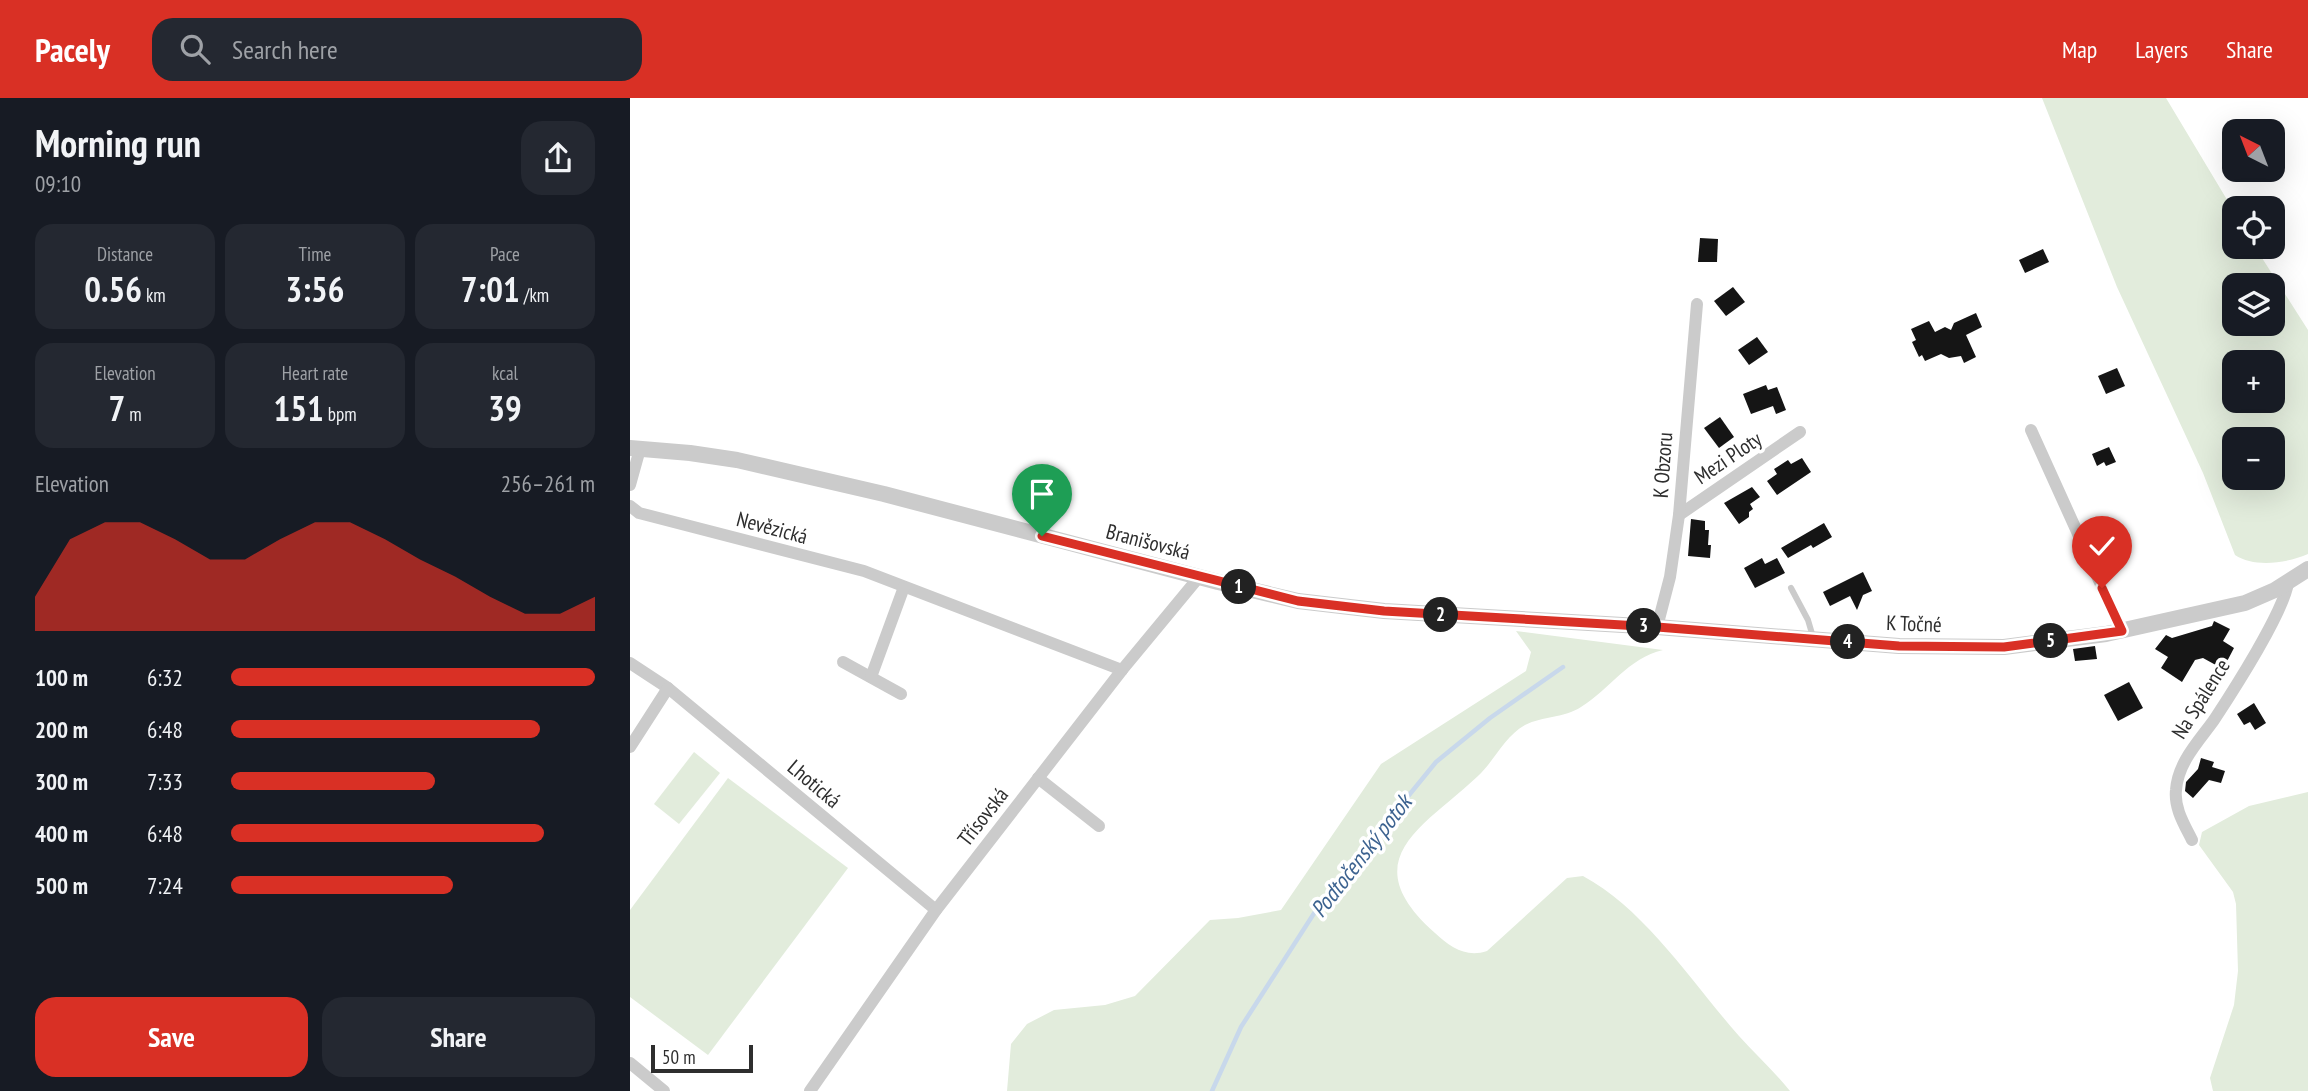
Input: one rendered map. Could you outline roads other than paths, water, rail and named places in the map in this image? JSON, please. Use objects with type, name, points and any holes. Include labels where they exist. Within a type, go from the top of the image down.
[{"type":"street","name":"K Obzoru","points":[[1657,627],[1670,578],[1679,515],[1697,304]]},
{"type":"street","points":[[2031,430],[2122,631]]},
{"type":"street","name":"Mezi Ploty","points":[[1679,515],[1800,432]]},
{"type":"street","points":[[630,485],[635,449]]},
{"type":"street","name":"Branišovská","points":[[635,449],[713,456],[778,469],[1298,601],[1384,611],[1621,625]]},
{"type":"street","name":"Nevězická","points":[[630,506],[639,513],[864,571],[1122,670]]},
{"type":"street","name":"K Točné","points":[[1621,625],[1899,646],[2004,647],[2122,631],[2245,603],[2288,583],[2308,569]]},
{"type":"street","name":"Třísovská","points":[[810,1091],[936,910],[1122,670],[1199,577]]},
{"type":"street","name":"Na Spálence","points":[[2192,840],[2177,811],[2175,791],[2181,767],[2216,716],[2281,604],[2288,583]]},
{"type":"street","points":[[871,677],[904,587]]},
{"type":"street","points":[[843,662],[901,694]]},
{"type":"street","name":"Lhotická","points":[[630,663],[668,688],[936,910]]},
{"type":"street","points":[[630,747],[668,688]]},
{"type":"street","points":[[1038,778],[1099,825]]},
{"type":"street","points":[[630,1063],[659,1090]]},
{"type":"lane","points":[[1791,589],[1808,620],[1814,639]]},
{"type":"waterway","name":"Podtočenský potok","points":[[1212,1091],[1241,1027],[1320,904],[1436,762],[1490,718],[1563,667]]}]
